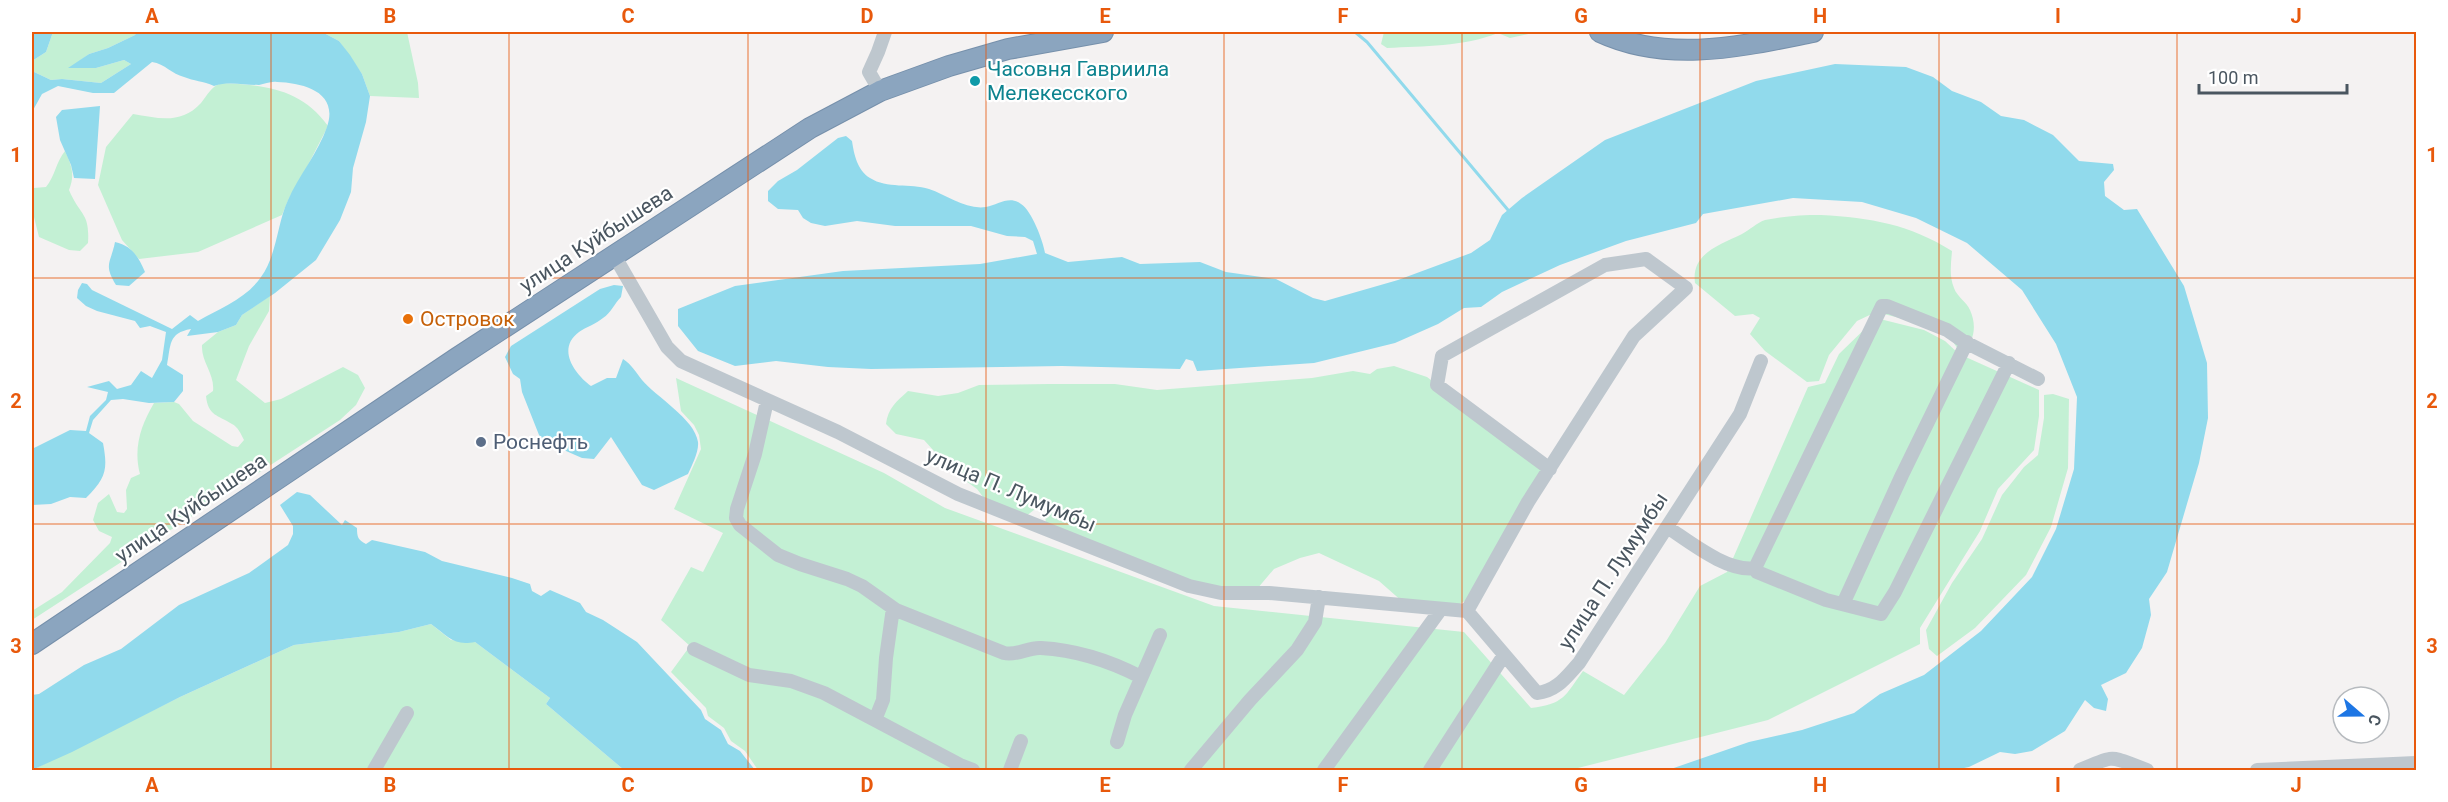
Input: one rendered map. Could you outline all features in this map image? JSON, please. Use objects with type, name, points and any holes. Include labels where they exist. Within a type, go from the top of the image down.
[{"type":"highway","name":"улица Куйбышева","points":[[32,644],[614,255],[810,129],[880,91],[949,66],[1008,49],[1103,32]]},
{"type":"highway","points":[[1600,32],[1644,47],[1682,50],[1738,47],[1813,32]]},
{"type":"street","points":[[880,91],[869,72],[885,32]]},
{"type":"street","name":"улица П. Лумумбы","points":[[614,255],[667,347],[681,361],[838,432],[958,494],[1189,586],[1221,593],[1269,593],[1467,611],[1537,693],[1559,686],[1579,663],[1740,414],[1761,361]]},
{"type":"street","points":[[1467,611],[1528,502],[1550,469],[1634,336],[1686,288],[1646,259],[1605,265],[1442,356],[1437,385],[1550,469]]},
{"type":"street","points":[[1756,568],[1882,306],[1947,330],[2038,378]]},
{"type":"street","points":[[1843,604],[1966,342]]},
{"type":"street","points":[[1756,568],[1757,572],[1826,600],[1881,614],[1887,607],[2009,363]]},
{"type":"street","points":[[767,401],[755,454],[736,510],[736,518],[740,525],[778,555],[847,579],[862,586],[893,608],[1004,653],[1012,655],[1034,648],[1065,651],[1103,659],[1141,677]]},
{"type":"street","points":[[1667,527],[1737,568],[1756,568]]},
{"type":"street","points":[[1191,771],[1250,700],[1297,651],[1315,622],[1319,597]]},
{"type":"street","points":[[875,720],[883,700],[893,608]]},
{"type":"street","points":[[1324,771],[1441,609]]},
{"type":"street","points":[[1117,742],[1125,715],[1160,635]]},
{"type":"street","points":[[694,649],[749,675],[791,681],[824,693],[974,771]]},
{"type":"street","points":[[1430,771],[1504,655]]},
{"type":"street","points":[[374,771],[407,713]]},
{"type":"street","points":[[1010,771],[1021,741]]},
{"type":"street","points":[[2080,771],[2098,762],[2117,757],[2147,771]]},
{"type":"street","points":[[2257,771],[2382,768],[2416,763]]},
{"type":"green space","points":[[53,32],[137,32],[108,48],[89,54],[70,68],[96,68],[124,60],[131,64],[101,83],[51,80],[32,71],[32,61],[46,52]]},
{"type":"green space","points":[[322,32],[407,32],[419,98],[370,96],[362,74],[339,41]]},
{"type":"green space","points":[[1384,32],[1537,32],[1510,38],[1498,33],[1457,43],[1387,48],[1381,44]]},
{"type":"green space","points":[[221,83],[266,87],[293,96],[317,113],[328,126],[282,215],[198,252],[139,259],[122,240],[98,185],[106,147],[133,114],[169,118],[185,115]]},
{"type":"green space","points":[[65,151],[72,170],[69,190],[86,219],[87,225],[88,243],[80,251],[69,250],[39,237],[32,209],[32,184],[34,188],[46,187]]},
{"type":"green space","points":[[1821,215],[1889,224],[1920,234],[1952,251],[1952,283],[1957,294],[1969,307],[1974,322],[1972,339],[1965,349],[1960,352],[1951,339],[1927,325],[1876,312],[1857,321],[1829,355],[1819,381],[1807,382],[1765,351],[1750,334],[1760,318],[1753,314],[1735,316],[1695,283],[1698,264],[1702,257],[1716,246],[1765,220]]},
{"type":"green space","points":[[270,296],[269,311],[249,346],[236,380],[265,403],[281,399],[343,367],[358,375],[365,388],[356,405],[340,420],[32,620],[32,611],[62,592],[110,543],[112,537],[99,531],[93,520],[98,503],[109,494],[117,512],[124,513],[127,509],[126,490],[131,478],[140,474],[137,455],[139,437],[154,403],[179,404],[193,421],[232,446],[238,447],[244,440],[236,427],[214,414],[209,408],[206,396],[213,391],[213,385],[202,345],[218,332],[236,325],[242,315]]},
{"type":"green space","points":[[1876,318],[1924,330],[1945,341],[1959,354],[2039,390],[2039,416],[2034,450],[1998,489],[1980,531],[1920,628],[1920,644],[1768,720],[1570,770],[758,770],[745,751],[731,741],[724,728],[708,716],[706,708],[671,672],[690,646],[661,620],[691,567],[703,572],[723,533],[674,509],[701,449],[699,435],[694,425],[681,411],[676,378],[884,473],[945,508],[1214,606],[1464,632],[1531,708],[1551,704],[1563,697],[1583,671],[1624,695],[1665,643],[1700,586],[1727,572],[1808,387],[1825,383],[1839,354]]},
{"type":"green space","points":[[1394,366],[1427,377],[1544,467],[1468,599],[1455,607],[1404,603],[1379,581],[1319,553],[1274,569],[1257,589],[1222,590],[1190,583],[1046,525],[1044,502],[1025,517],[987,502],[977,489],[952,471],[924,440],[896,434],[886,424],[891,409],[908,391],[938,396],[958,393],[979,385],[1049,384],[1115,384],[1157,390],[1312,378],[1353,371],[1370,374],[1377,369]]},
{"type":"green space","points":[[2053,394],[2069,399],[2068,468],[2051,527],[2026,575],[1975,628],[1937,656],[1929,649],[1926,630],[1952,583],[1982,539],[2002,495],[2024,467],[2038,455],[2044,418],[2044,395]]},
{"type":"green space","points":[[431,624],[451,640],[475,642],[550,698],[546,704],[624,770],[32,770],[180,697],[294,645],[399,632]]},
{"type":"water","points":[[32,32],[53,32],[46,52],[32,61]]},
{"type":"water","points":[[137,32],[322,32],[339,41],[362,74],[370,96],[366,122],[353,168],[351,192],[340,220],[316,260],[275,293],[242,315],[236,325],[218,332],[187,336],[191,329],[174,337],[167,365],[183,375],[183,391],[174,402],[111,400],[93,420],[89,433],[103,443],[105,467],[98,485],[86,498],[70,497],[51,504],[32,505],[32,449],[70,430],[86,431],[90,416],[106,400],[108,392],[87,387],[109,381],[117,389],[131,385],[141,371],[152,378],[162,360],[166,332],[150,326],[140,328],[135,321],[86,306],[77,298],[82,283],[172,329],[190,315],[198,321],[232,302],[255,285],[266,268],[288,200],[319,146],[327,127],[328,105],[324,98],[308,87],[275,82],[259,85],[230,83],[214,86],[180,76],[152,62],[114,93],[93,93],[58,86],[42,94],[32,112],[32,71],[51,80],[101,83],[131,64],[124,60],[96,68],[68,68],[89,54],[108,48]]},
{"type":"water","points":[[1835,64],[1906,67],[1933,77],[1952,91],[1981,102],[2001,116],[2024,120],[2053,135],[2079,161],[2113,164],[2114,170],[2104,182],[2105,196],[2124,210],[2137,209],[2184,286],[2207,363],[2208,418],[2199,463],[2167,572],[2149,599],[2151,615],[2142,648],[2126,673],[2101,685],[2108,699],[2106,711],[2094,708],[2085,700],[2065,731],[2032,751],[2015,754],[2000,752],[1969,767],[1954,770],[1668,770],[1749,742],[1802,730],[1854,713],[1880,694],[1924,675],[1981,631],[2032,577],[2056,529],[2074,469],[2077,397],[2056,344],[2022,290],[1967,243],[1916,218],[1862,202],[1793,198],[1703,214],[1696,223],[1626,241],[1560,265],[1502,292],[1481,307],[1464,308],[1438,324],[1395,343],[1314,363],[1197,371],[1193,361],[1186,359],[1180,369],[1062,366],[871,369],[776,361],[735,366],[698,351],[678,326],[678,309],[735,286],[843,271],[980,264],[1037,254],[1033,241],[1025,237],[1007,236],[971,226],[895,226],[857,221],[825,226],[811,223],[803,218],[798,210],[778,209],[768,201],[768,191],[778,181],[797,170],[838,138],[846,136],[852,141],[855,156],[862,171],[870,178],[884,184],[929,189],[971,206],[986,207],[1008,200],[1017,201],[1033,219],[1045,253],[1068,262],[1122,257],[1140,264],[1200,262],[1226,272],[1276,279],[1313,298],[1325,301],[1398,280],[1471,253],[1490,240],[1502,215],[1522,198],[1605,140],[1756,81]]},
{"type":"water","points":[[100,106],[95,179],[74,178],[60,140],[56,117],[62,110]]},
{"type":"water","points":[[115,242],[134,252],[145,272],[129,286],[116,285],[110,272],[109,264]]},
{"type":"water","points":[[614,285],[623,286],[621,297],[606,316],[579,332],[572,339],[568,353],[574,368],[591,386],[607,378],[616,378],[623,359],[690,425],[698,442],[695,458],[688,474],[654,490],[642,485],[611,437],[594,459],[582,458],[541,440],[522,392],[520,379],[513,374],[505,357],[511,346],[600,289]]},
{"type":"water","points":[[297,492],[310,495],[342,525],[345,520],[357,528],[358,538],[366,544],[372,540],[425,552],[442,561],[530,584],[532,591],[541,596],[550,590],[580,603],[586,612],[637,642],[701,710],[705,719],[721,730],[728,744],[740,751],[755,770],[624,770],[546,704],[550,698],[475,642],[456,641],[431,624],[399,632],[294,645],[180,697],[32,770],[32,695],[39,694],[84,665],[121,649],[179,605],[249,573],[288,545],[293,534],[293,526],[280,505]]},
{"type":"waterway","points":[[1355,32],[1367,42],[1508,210]]},
{"type":"place","name":"Часовня Гавриила Мелекесского","points":[[975,81]]},
{"type":"place","name":"Островок","points":[[408,319]]},
{"type":"place","name":"Роснефть","points":[[481,442]]}]
